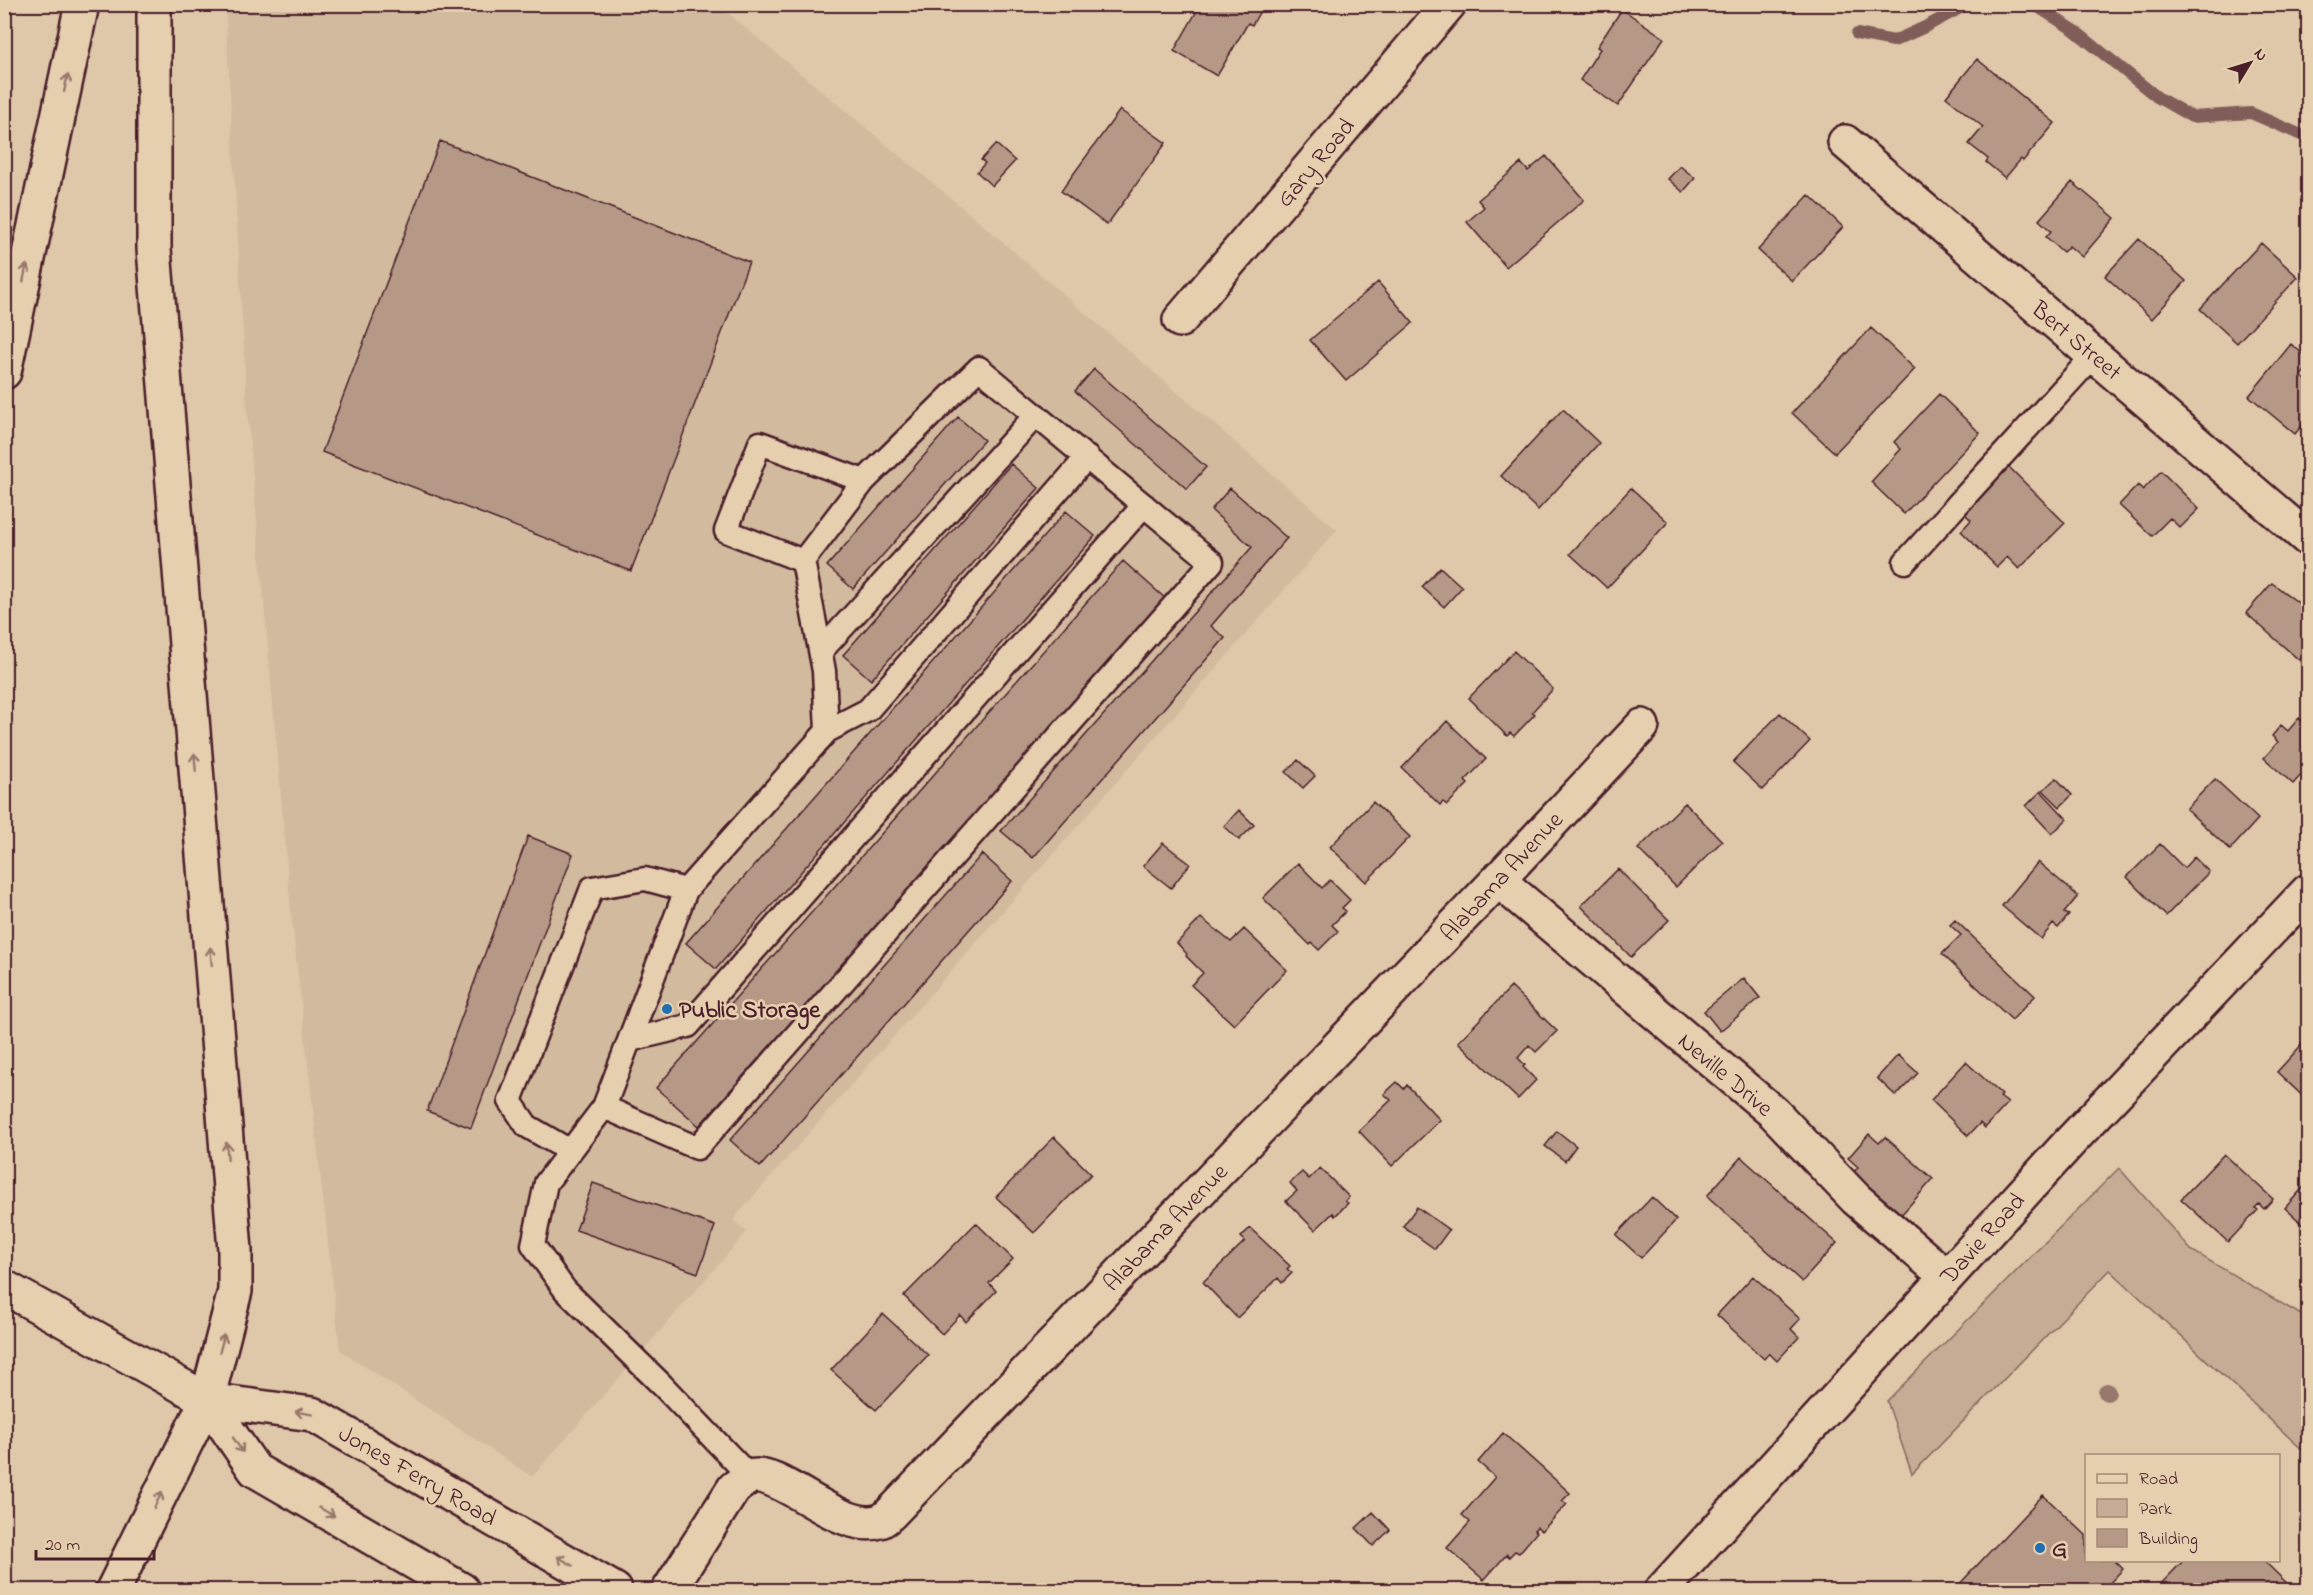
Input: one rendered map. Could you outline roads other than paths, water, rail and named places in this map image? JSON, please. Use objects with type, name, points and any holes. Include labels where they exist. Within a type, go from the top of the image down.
[{"type":"main road","points":[[4,372],[82,4]]},
{"type":"main road","points":[[113,1590],[207,1400],[236,1291],[235,1250],[154,249],[154,4]]},
{"type":"main road","name":"Gary Road","points":[[1180,320],[1449,4]]},
{"type":"main road","name":"Bert Street","points":[[1845,142],[2308,539]]},
{"type":"main road","name":"Alabama Avenue","points":[[750,1477],[767,1477],[852,1521],[866,1523],[879,1521],[891,1514],[1498,880],[1642,726]]},
{"type":"main road","name":"Neville Drive","points":[[1498,880],[1774,1113],[1856,1199],[1947,1277]]},
{"type":"main road","name":"Davie Road","points":[[1662,1590],[2069,1143],[2308,891]]},
{"type":"main road","name":"Jones Ferry Road","points":[[4,1287],[207,1400],[312,1414],[615,1590]]},
{"type":"main road","name":"Jones Ferry Road","points":[[207,1400],[255,1470],[462,1590]]},
{"type":"main road","points":[[669,1590],[734,1488],[750,1477]]},
{"type":"lane","points":[[1905,562],[2094,355]]},
{"type":"lane","points":[[604,1107],[697,1148],[1212,562],[979,368],[864,481],[803,561],[824,671],[827,732]]},
{"type":"lane","points":[[821,651],[1036,415]]},
{"type":"lane","points":[[803,561],[726,531],[760,443],[864,481]]},
{"type":"lane","points":[[750,1477],[662,1385],[565,1290],[533,1245],[546,1183],[604,1107],[686,890],[827,732],[868,710],[1087,457]]},
{"type":"lane","points":[[630,1040],[688,1026],[1144,506]]},
{"type":"lane","points":[[570,1151],[527,1126],[510,1101],[592,888],[645,879],[686,890]]},
{"type":"waterway","points":[[1857,34],[1894,41],[1968,4]]},
{"type":"waterway","points":[[2033,4],[2074,30],[2157,97],[2192,117],[2251,113],[2308,138]]},
{"type":"place","name":"Public Storage","points":[[667,1009]]},
{"type":"place","name":"G","points":[[2040,1548]]}]
